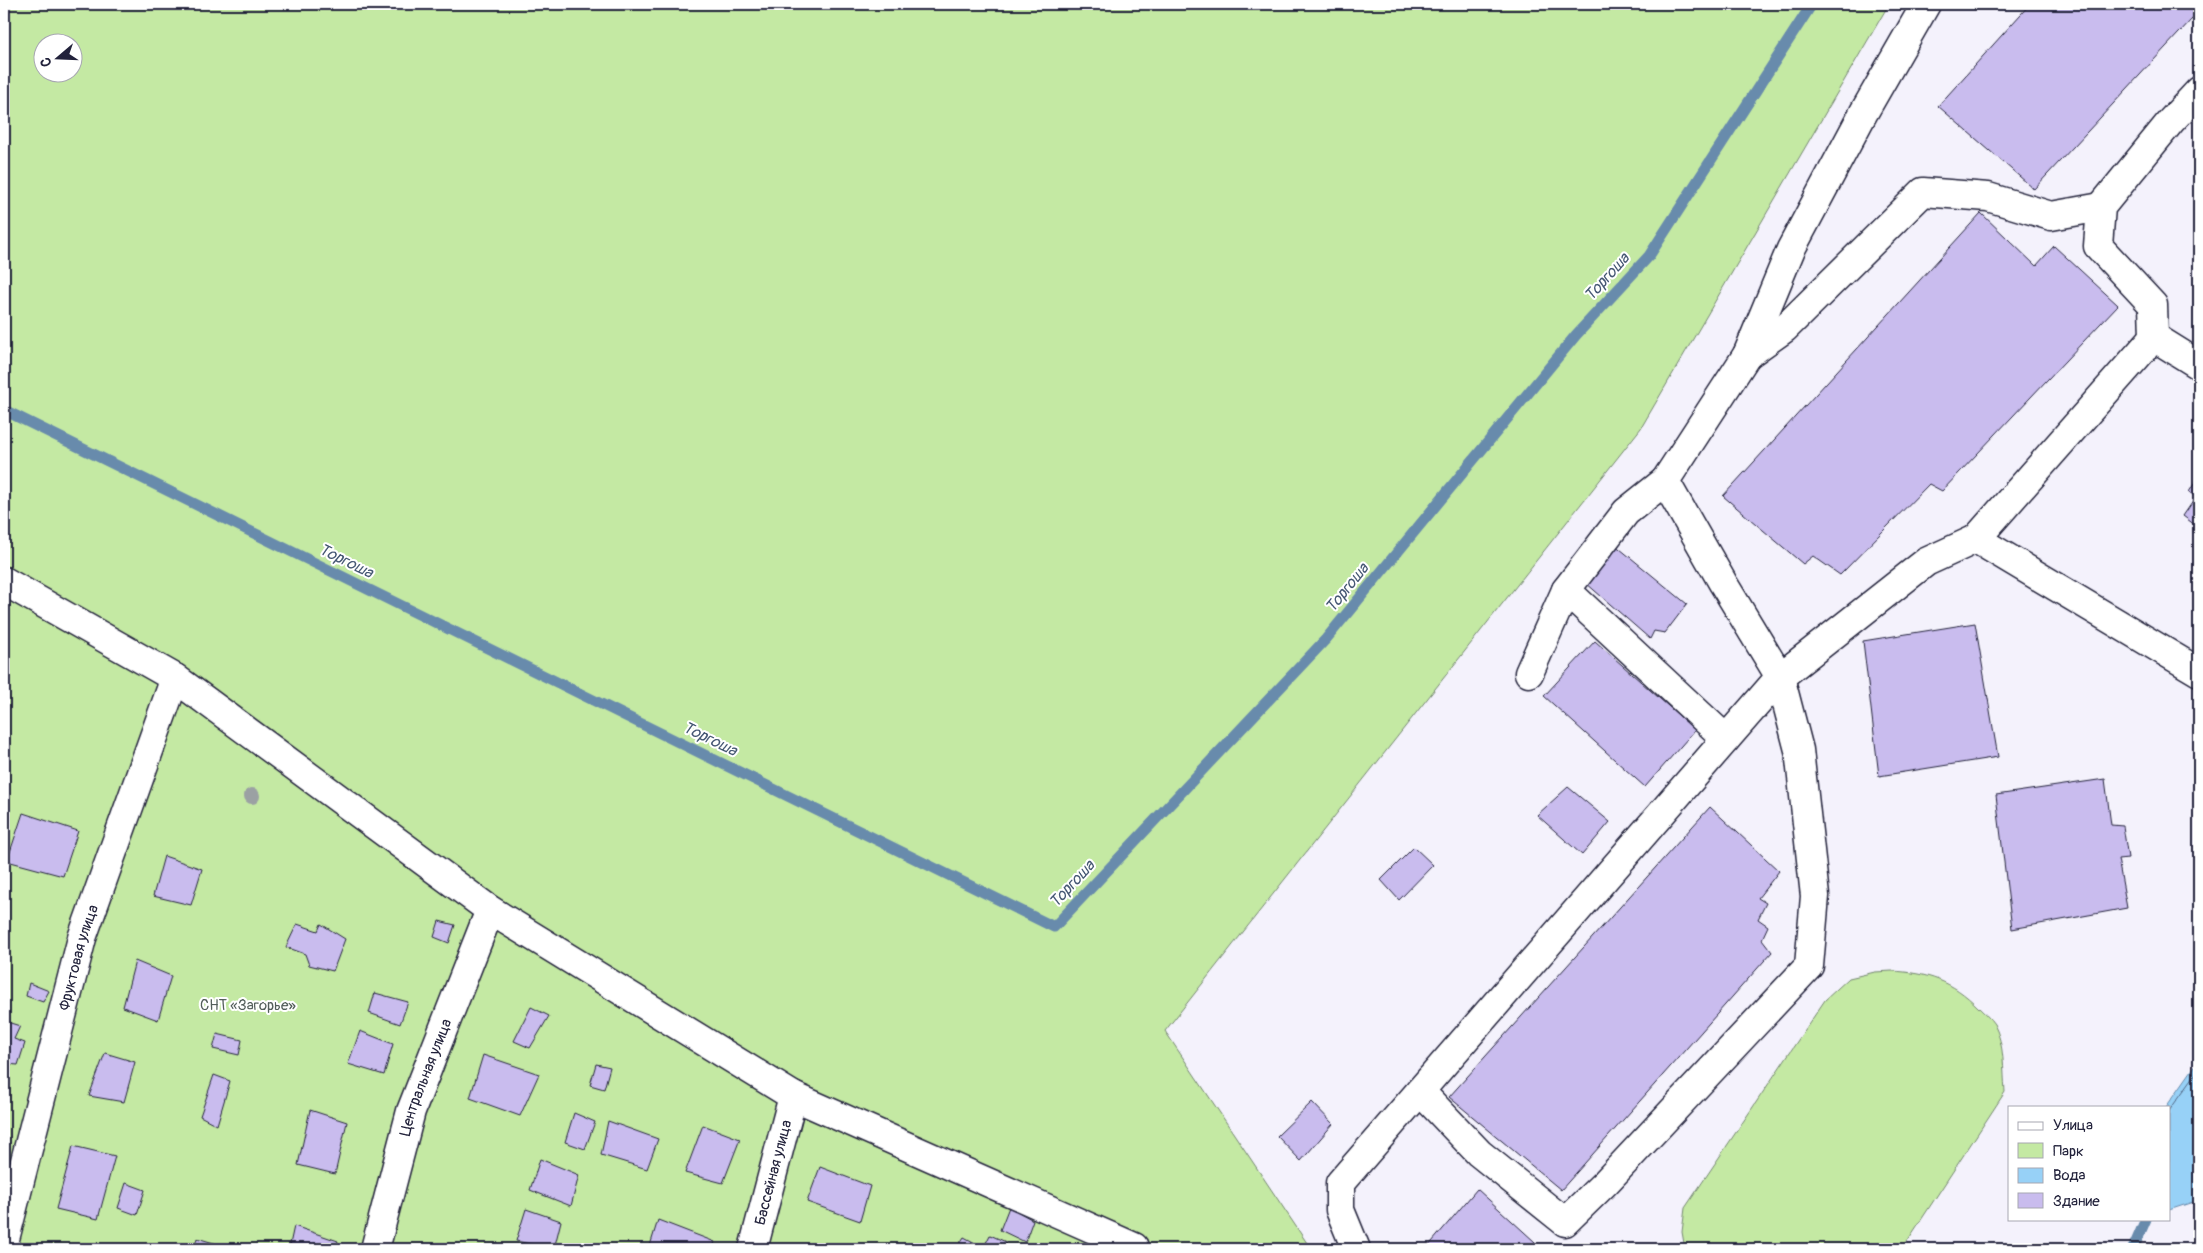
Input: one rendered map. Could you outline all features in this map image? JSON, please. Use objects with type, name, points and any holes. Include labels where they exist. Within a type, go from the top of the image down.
[{"type":"street","points":[[1528,673],[1566,590],[1626,512],[1665,481],[1747,355],[1791,249],[1864,112],[1926,4]]},
{"type":"street","points":[[1356,1249],[1340,1210],[1340,1183],[1780,677],[1926,562],[1976,538],[2154,337],[2153,305],[2098,246],[2101,207],[2171,121],[2199,91]]},
{"type":"street","points":[[1747,355],[1785,328],[1923,192],[1988,197],[2051,216],[2101,207]]},
{"type":"street","points":[[2154,337],[2199,365]]},
{"type":"street","points":[[1420,1091],[1479,1153],[1565,1222],[1606,1182],[1808,966],[1815,896],[1799,750],[1780,677],[1723,583],[1665,481]]},
{"type":"street","points":[[1976,538],[2199,672]]},
{"type":"street","points":[[4,581],[175,678],[490,910],[793,1096],[1133,1248]]},
{"type":"street","points":[[1566,590],[1726,739]]},
{"type":"street","name":"Фруктовая улица","points":[[4,1243],[82,938],[175,678]]},
{"type":"street","name":"Центральная улица","points":[[375,1249],[411,1111],[490,910]]},
{"type":"street","name":"Бассейная улица","points":[[753,1249],[793,1096]]},
{"type":"green space","name":"СНТ «Загорье»","points":[[4,4],[1889,4],[1641,428],[1165,1031],[1311,1249],[4,1249]]},
{"type":"green space","points":[[1892,971],[1928,976],[1939,980],[1959,991],[1988,1017],[1994,1024],[2000,1040],[2005,1092],[1902,1249],[1685,1249],[1682,1232],[1685,1208],[1825,1000],[1849,978],[1875,972]]},
{"type":"water","points":[[2199,1060],[2199,1200],[2170,1210],[2170,1106],[2167,1106]]},
{"type":"building","points":[[2030,4],[2199,4],[2199,24],[2192,19],[2034,189],[1938,106]]},
{"type":"building","points":[[1981,213],[2036,266],[2054,246],[2118,305],[1942,491],[1929,484],[1840,575],[1813,556],[1803,564],[1723,496]]},
{"type":"building","points":[[2199,476],[2199,528],[2183,516],[2196,497],[2189,492]]},
{"type":"building","points":[[1614,544],[1687,604],[1665,633],[1654,631],[1650,639],[1586,583]]},
{"type":"building","points":[[1975,623],[1998,757],[1879,776],[1863,641]]},
{"type":"building","points":[[1595,641],[1695,730],[1645,787],[1544,696]]},
{"type":"building","points":[[2105,779],[2111,825],[2123,826],[2128,858],[2118,859],[2127,908],[2012,929],[1996,795]]},
{"type":"building","points":[[1568,787],[1610,822],[1582,855],[1537,815]]},
{"type":"building","points":[[1710,807],[1779,871],[1758,898],[1766,903],[1758,919],[1768,926],[1762,939],[1772,952],[1561,1190],[1449,1097]]},
{"type":"building","points":[[23,813],[78,831],[63,876],[7,861]]},
{"type":"building","points":[[1414,847],[1433,865],[1399,900],[1381,880]]},
{"type":"building","points":[[164,856],[202,869],[191,905],[153,896]]},
{"type":"building","points":[[439,921],[455,925],[449,943],[434,937]]},
{"type":"building","points":[[297,924],[318,931],[321,924],[345,939],[333,971],[309,965],[305,954],[286,947]]},
{"type":"building","points":[[135,961],[171,976],[158,1020],[123,1007]]},
{"type":"building","points":[[29,983],[49,991],[43,1002],[26,996]]},
{"type":"building","points":[[375,993],[408,1002],[400,1024],[369,1013]]},
{"type":"building","points":[[531,1007],[549,1016],[530,1048],[514,1041]]},
{"type":"building","points":[[4,1021],[20,1026],[14,1039],[25,1043],[18,1065],[6,1064],[4,1072]]},
{"type":"building","points":[[360,1031],[393,1044],[384,1075],[348,1064]]},
{"type":"building","points":[[217,1034],[242,1040],[239,1055],[213,1049]]},
{"type":"building","points":[[105,1053],[135,1062],[124,1102],[89,1096]]},
{"type":"building","points":[[483,1055],[539,1074],[520,1116],[470,1098]]},
{"type":"building","points":[[596,1064],[610,1067],[604,1089],[590,1085]]},
{"type":"building","points":[[214,1075],[230,1081],[217,1125],[200,1116]]},
{"type":"building","points":[[1312,1102],[1333,1124],[1301,1161],[1277,1136]]},
{"type":"building","points":[[310,1110],[347,1122],[335,1174],[298,1165]]},
{"type":"building","points":[[574,1113],[595,1122],[585,1149],[565,1142]]},
{"type":"building","points":[[608,1121],[658,1139],[647,1169],[601,1155]]},
{"type":"building","points":[[703,1125],[740,1139],[723,1183],[685,1173]]},
{"type":"building","points":[[73,1146],[115,1156],[98,1219],[56,1209]]},
{"type":"building","points":[[540,1159],[579,1175],[571,1206],[530,1190]]},
{"type":"building","points":[[820,1167],[870,1186],[860,1221],[807,1202]]},
{"type":"building","points":[[126,1183],[145,1190],[137,1215],[118,1208]]},
{"type":"building","points":[[1477,1189],[1535,1242],[1529,1249],[1426,1249]]},
{"type":"building","points":[[1009,1207],[1033,1220],[1025,1242],[1000,1230]]},
{"type":"building","points":[[526,1209],[561,1221],[554,1249],[516,1241]]},
{"type":"building","points":[[658,1220],[715,1242],[712,1249],[649,1249]]},
{"type":"building","points":[[294,1226],[338,1241],[335,1249],[289,1249]]},
{"type":"building","points":[[990,1235],[1006,1242],[1004,1249],[983,1249]]},
{"type":"building","points":[[964,1237],[979,1245],[977,1249],[956,1249]]},
{"type":"building","points":[[197,1238],[234,1249],[194,1249]]},
{"type":"waterway","name":"Торгоша","points":[[4,410],[1054,927],[1326,639],[1576,335],[1649,256],[1812,4]]},
{"type":"waterway","points":[[2133,1249],[2146,1220]]}]
